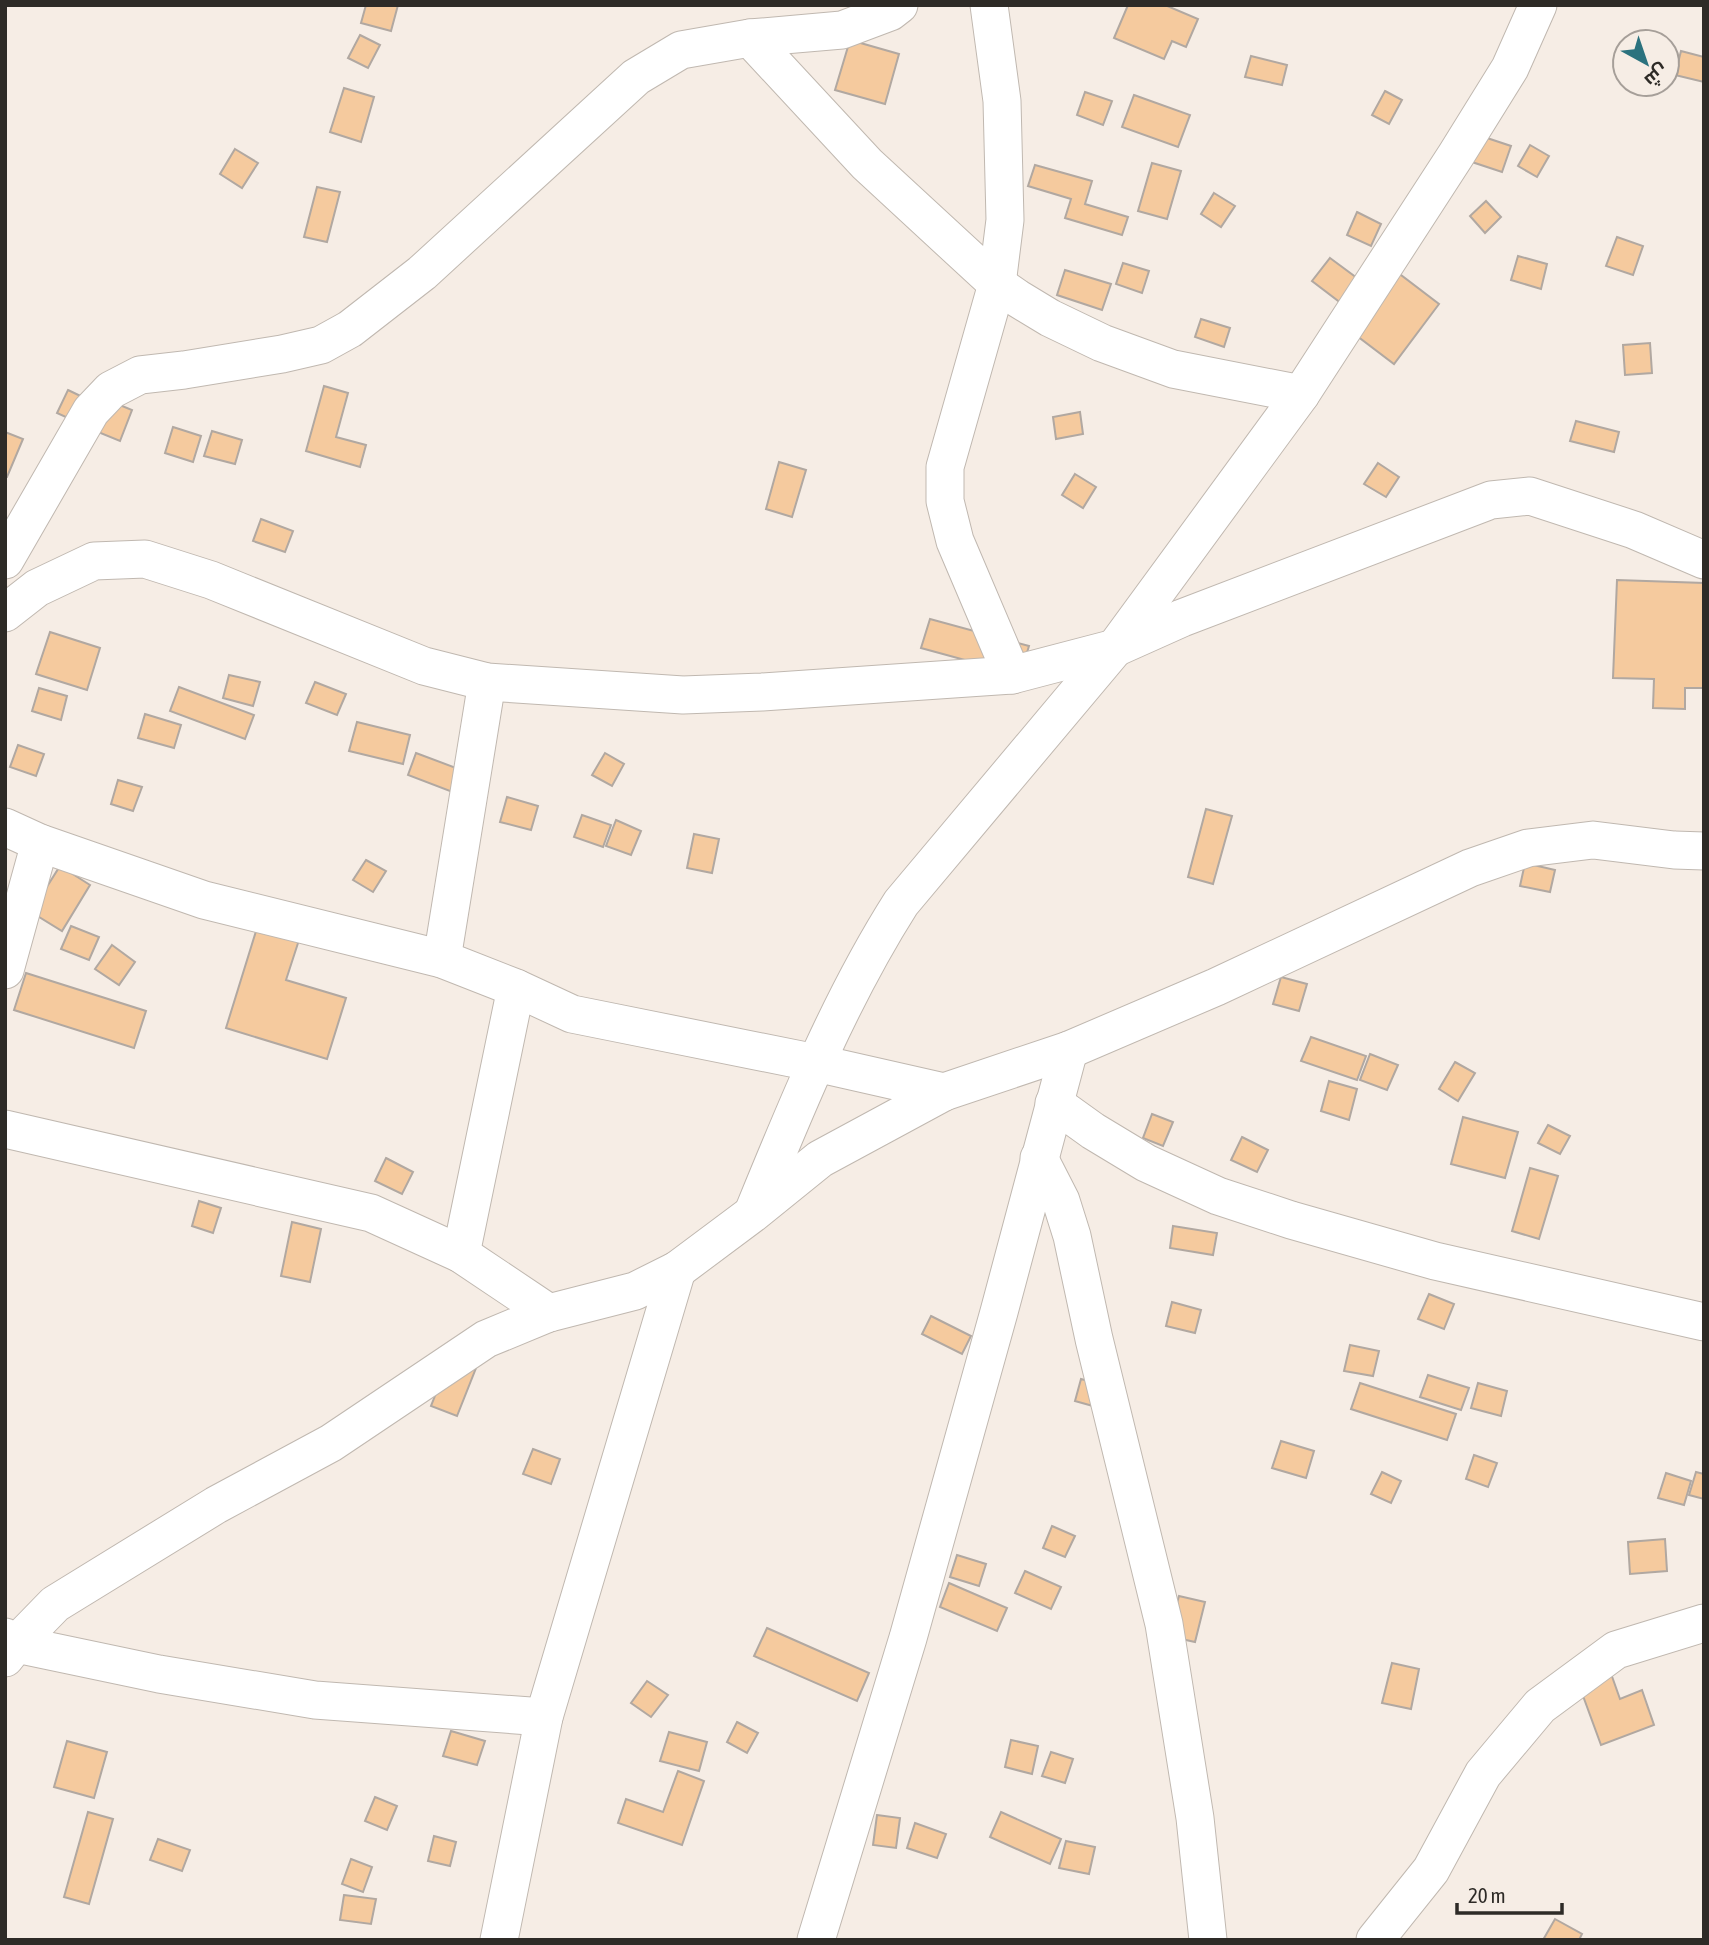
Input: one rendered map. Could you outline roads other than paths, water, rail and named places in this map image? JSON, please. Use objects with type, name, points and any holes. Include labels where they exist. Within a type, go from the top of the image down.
[{"type":"street","points":[[5,560],[91,411],[111,390],[140,375],[282,354],[321,345],[350,329],[422,273],[636,78],[681,50],[750,38],[842,30],[890,12],[899,5]]},
{"type":"street","points":[[989,5],[1002,101],[1005,220],[997,284],[945,467],[945,501],[955,541],[1012,675]]},
{"type":"street","points":[[752,1214],[816,1063],[873,947],[901,903],[1115,648],[1301,394],[1510,68],[1538,5]]},
{"type":"street","points":[[750,38],[867,164],[997,284],[1017,298],[1050,318],[1102,343],[1173,369],[1301,394]]},
{"type":"street","points":[[5,613],[37,588],[94,561],[145,559],[211,580],[424,666],[487,682],[683,695],[1012,675],[1115,648],[1182,618],[1491,499],[1530,496],[1634,530],[1704,560]]},
{"type":"street","points":[[442,959],[487,682]]},
{"type":"street","points":[[5,827],[40,843],[204,900],[442,959],[516,988],[572,1014],[816,1063],[944,1092]]},
{"type":"street","points":[[8,1638],[55,1604],[216,1506],[331,1443],[486,1339],[549,1313],[635,1291],[677,1270],[820,1159],[944,1092],[1069,1050],[1216,987],[1470,868],[1528,848],[1593,840],[1704,851]]},
{"type":"street","points":[[5,970],[40,843]]},
{"type":"street","points":[[461,1254],[516,988]]},
{"type":"street","points":[[816,1940],[908,1638],[1069,1050]]},
{"type":"street","points":[[1054,1103],[1093,1131],[1146,1163],[1218,1196],[1435,1261],[1704,1322]]},
{"type":"street","points":[[5,1129],[371,1213],[461,1254],[549,1313]]},
{"type":"street","points":[[1039,1158],[1061,1201],[1072,1236],[1094,1339],[1164,1624],[1195,1818],[1208,1940]]},
{"type":"street","points":[[499,1940],[544,1717],[677,1270]]},
{"type":"street","points":[[1374,1940],[1431,1870],[1483,1774],[1540,1706],[1616,1650],[1704,1623]]},
{"type":"street","points":[[8,1638],[159,1674],[315,1700],[544,1717]]}]
